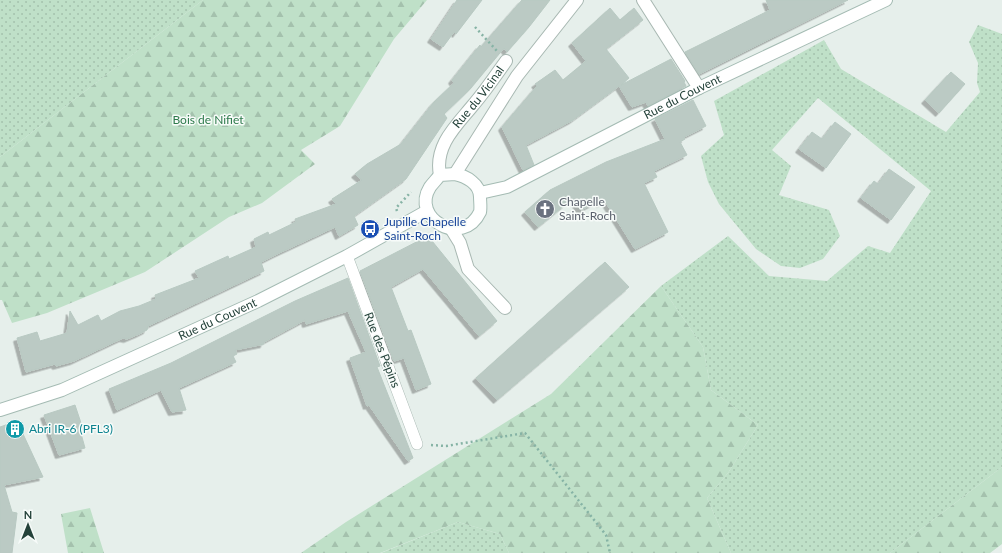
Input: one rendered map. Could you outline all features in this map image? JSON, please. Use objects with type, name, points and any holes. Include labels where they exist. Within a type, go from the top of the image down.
[{"type":"street","points":[[455,174],[517,76],[577,0]]},
{"type":"street","points":[[643,0],[699,88]]},
{"type":"street","name":"Rue du Couvent","points":[[480,193],[507,187],[699,88],[886,0]]},
{"type":"street","name":"Rue du Vicinal","points":[[440,176],[438,164],[440,153],[454,126],[475,103],[506,62]]},
{"type":"street","points":[[455,174],[463,176],[474,182],[480,193],[480,211],[469,225],[452,230],[437,224],[427,211],[426,199],[430,188],[440,176],[455,174]]},
{"type":"street","name":"Rue du Couvent","points":[[0,410],[62,390],[258,301],[347,256],[427,211]]},
{"type":"street","points":[[452,230],[460,244],[468,269],[505,308]]},
{"type":"lane","name":"Rue des Pépins","points":[[347,256],[417,444]]},
{"type":"path","name":"Rue du Vicinal","points":[[475,28],[506,62]]},
{"type":"path","points":[[417,444],[446,446],[525,434],[606,536],[610,553]]},
{"type":"green space","points":[[0,0],[203,0],[0,157]]},
{"type":"green space","name":"Bois de Nifiet","points":[[203,0],[427,0],[394,39],[340,126],[301,150],[315,164],[262,203],[229,217],[145,272],[47,313],[12,323],[2,300],[0,300],[0,157]]},
{"type":"green space","points":[[978,25],[1002,34],[1002,467],[890,553],[731,553],[707,498],[728,473],[758,425],[711,390],[703,347],[661,286],[728,236],[769,276],[827,281],[868,246],[890,253],[931,191],[818,98],[772,150],[791,166],[779,195],[829,210],[840,236],[823,259],[800,268],[781,266],[756,249],[719,204],[708,182],[701,156],[724,135],[714,101],[824,40],[841,69],[946,132],[980,92],[977,83],[978,63],[969,42]]},
{"type":"green space","points":[[661,286],[703,347],[711,390],[758,425],[728,473],[707,498],[731,553],[509,553],[500,534],[458,522],[380,553],[301,553],[346,522],[551,394]]},
{"type":"green space","points":[[1002,467],[1002,544],[990,553],[890,553]]},
{"type":"green space","points":[[90,508],[104,553],[68,553],[61,514]]},
{"type":"green space","points":[[458,522],[500,534],[509,553],[381,553]]},
{"type":"building","points":[[457,0],[482,0],[456,34],[454,32],[443,47],[431,39]]},
{"type":"building","points":[[522,0],[550,0],[507,52],[504,48],[471,88],[444,114],[447,118],[406,179],[354,216],[358,225],[339,236],[335,227],[277,254],[261,262],[264,271],[148,326],[147,330],[139,334],[127,339],[123,338],[74,361],[56,366],[55,364],[26,372],[17,338],[37,332],[40,341],[67,333],[70,311],[78,325],[98,315],[101,321],[120,311],[139,306],[156,299],[155,295],[199,278],[195,271],[228,256],[229,259],[256,247],[254,239],[268,232],[269,235],[296,222],[295,219],[336,204],[332,199],[362,180],[355,174],[367,164],[401,144],[434,102],[454,83],[452,80],[480,45],[481,47]]},
{"type":"building","points":[[766,0],[848,0],[699,74],[685,52],[770,10]]},
{"type":"building","points":[[610,8],[620,20],[634,8],[643,20],[606,49],[629,78],[621,85],[671,59],[685,81],[686,86],[648,106],[646,102],[632,107],[619,86],[573,120],[526,145],[534,165],[523,170],[502,127],[537,86],[535,84],[555,70],[563,80],[586,61],[572,43]]},
{"type":"building","points":[[951,72],[965,84],[939,113],[925,100]]},
{"type":"building","points":[[693,100],[706,126],[684,137],[685,139],[680,142],[687,155],[654,171],[657,177],[644,183],[668,232],[635,249],[605,201],[600,204],[598,201],[581,210],[572,199],[538,227],[525,212],[550,190],[606,162],[665,139],[655,119]]},
{"type":"building","points":[[835,122],[851,134],[826,168],[799,149],[812,132],[822,139]]},
{"type":"building","points":[[889,169],[915,187],[891,220],[861,198],[874,181],[878,184]]},
{"type":"building","points":[[428,236],[497,321],[479,336],[423,269],[391,287],[408,331],[411,330],[431,384],[416,390],[404,358],[394,361],[360,271]]},
{"type":"building","points":[[605,262],[629,287],[497,400],[476,378]]},
{"type":"building","points":[[348,278],[380,366],[377,367],[413,458],[408,461],[369,405],[367,406],[350,358],[366,352],[348,311],[306,324],[305,320],[264,342],[264,344],[235,350],[237,354],[233,356],[236,362],[179,388],[186,410],[172,412],[161,390],[117,410],[109,389],[171,363],[295,301]]},
{"type":"building","points":[[75,405],[83,429],[80,430],[85,448],[59,455],[44,415]]},
{"type":"building","points":[[17,421],[43,477],[4,485],[12,512],[17,513],[12,553],[0,553],[0,427]]},
{"type":"place","name":"Chapelle Saint-Roch","points":[[545,209]]},
{"type":"place","name":"Jupille Chapelle Saint-Roch","points":[[370,229]]},
{"type":"place","name":"Abri IR-6 (PFL3)","points":[[15,429]]}]
